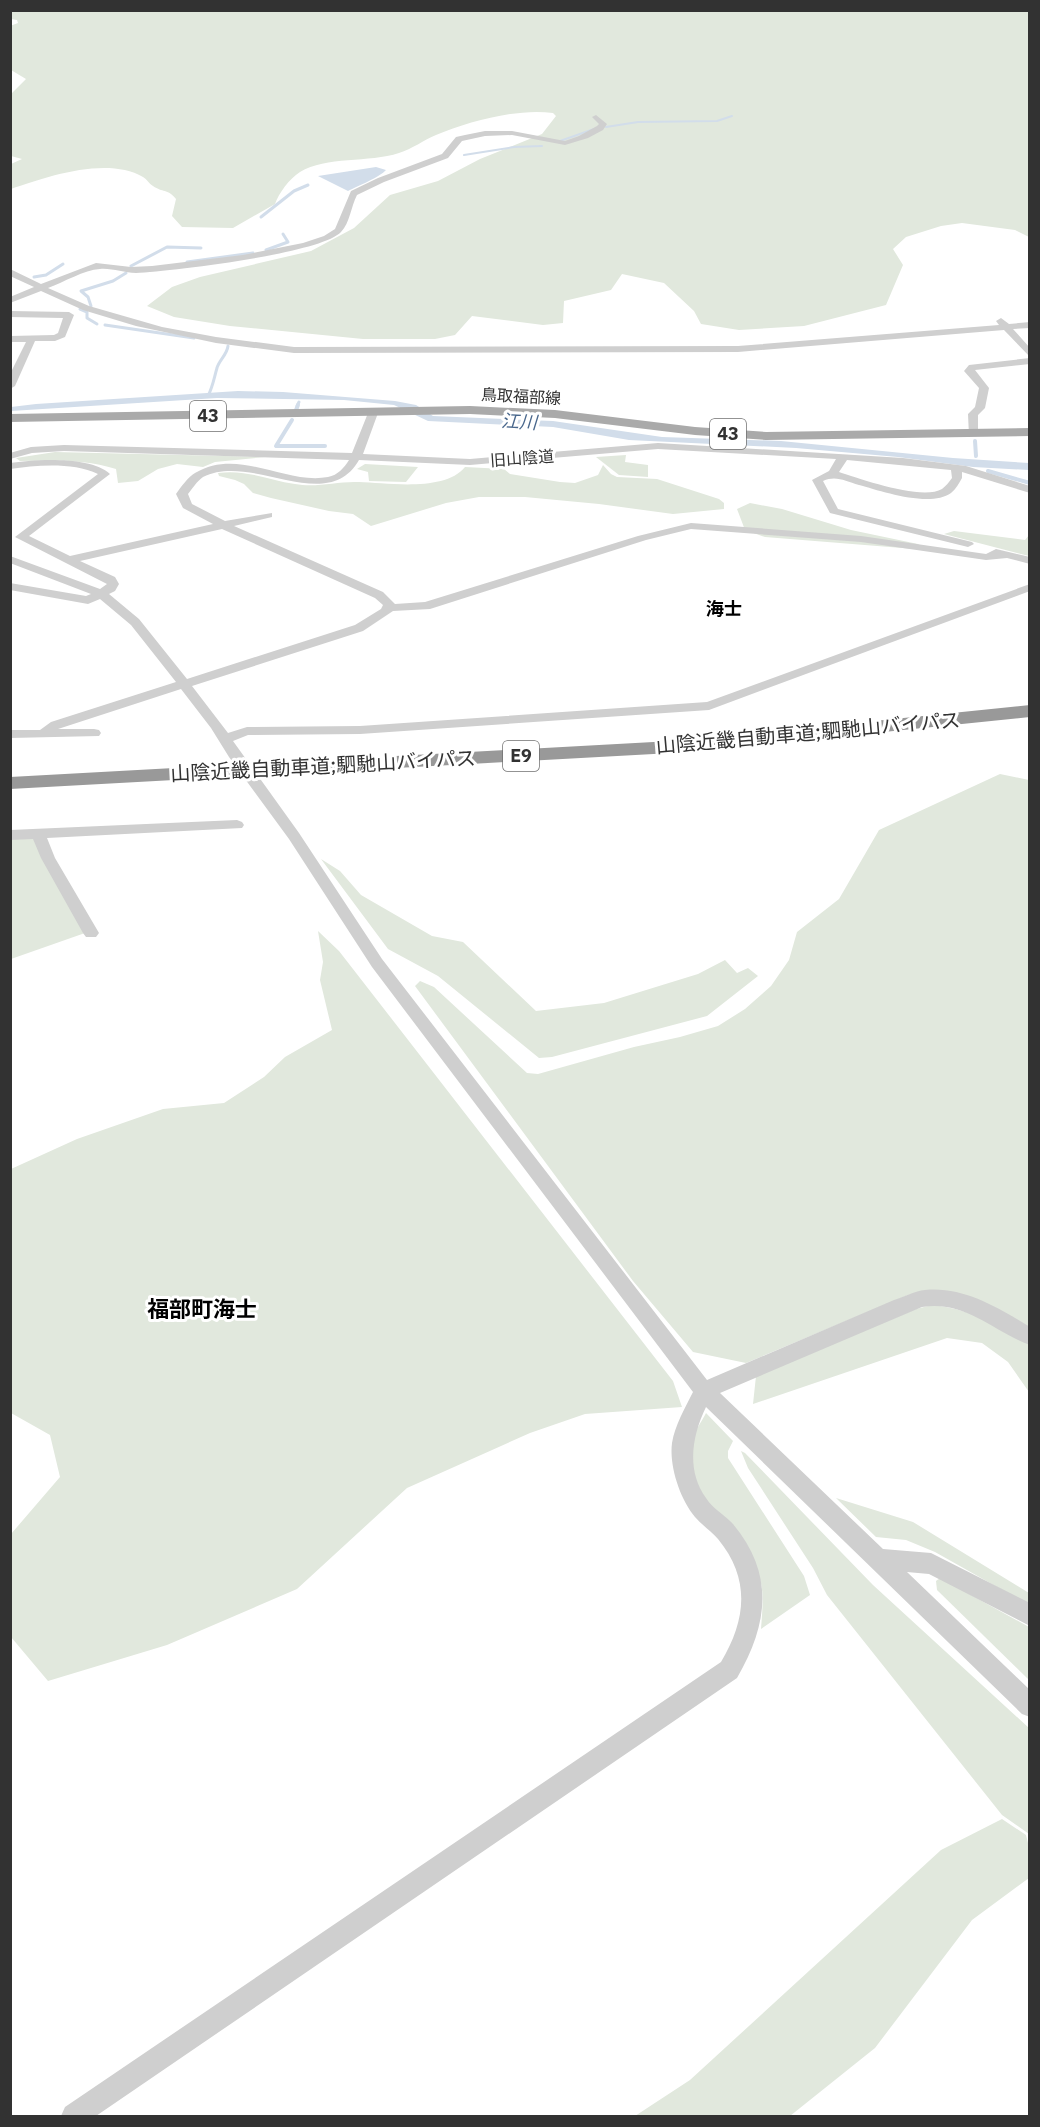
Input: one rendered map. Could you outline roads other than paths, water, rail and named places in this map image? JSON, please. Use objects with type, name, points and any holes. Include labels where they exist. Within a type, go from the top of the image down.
[{"type":"highway","name":"山陰近畿自動車道;駟馳山バイパス","points":[[10,775],[687,739],[868,723],[1029,704]]},
{"type":"highway","name":"山陰近畿自動車道;駟馳山バイパス","points":[[10,783],[690,746],[1029,711]]},
{"type":"main road","name":"鳥取福部線","points":[[10,418],[470,410],[555,414],[801,445],[1029,432]]},
{"type":"street","points":[[10,300],[96,266],[109,265],[134,270],[216,261],[308,244],[330,237],[338,231],[354,193],[381,180],[445,156],[459,139],[486,134],[512,133],[557,143],[569,143],[600,128],[603,124],[596,117]]},
{"type":"street","points":[[10,272],[84,308],[140,324],[255,347],[294,350],[727,349],[832,343],[1029,325]]},
{"type":"street","points":[[10,314],[69,315],[62,335],[55,338],[10,339]]},
{"type":"street","points":[[997,318],[1029,354]]},
{"type":"street","points":[[10,386],[15,365],[32,338]]},
{"type":"street","points":[[973,434],[973,414],[980,408],[984,388],[969,371],[972,367],[1029,361]]},
{"type":"street","points":[[373,413],[354,458],[345,473],[321,481],[302,480],[275,472],[216,468],[199,474],[182,494],[187,506],[225,526],[380,595],[389,604],[388,608]]},
{"type":"street","name":"旧山陰道","points":[[10,456],[31,450],[64,448],[251,452],[470,462],[658,446],[801,445],[843,457],[957,473],[1015,484],[1029,490]]},
{"type":"street","points":[[843,457],[833,472],[817,480],[831,509],[837,513],[1029,561]]},
{"type":"street","points":[[10,466],[37,463],[65,465],[100,469],[105,474],[21,537],[111,580],[113,584],[111,588],[88,600],[10,586]]},
{"type":"street","points":[[833,472],[862,483],[913,495],[944,492],[957,473]]},
{"type":"street","points":[[68,560],[268,515]]},
{"type":"street","points":[[42,734],[57,725],[359,628],[388,608],[426,606],[642,538],[691,526],[861,539],[986,557],[1006,555]]},
{"type":"street","points":[[10,559],[100,593],[135,622],[217,726],[234,754],[294,836],[377,963],[704,1391],[1029,1706]]},
{"type":"street","points":[[225,739],[247,731],[360,730],[709,706],[1029,587]]},
{"type":"street","points":[[10,734],[94,733]]},
{"type":"street","points":[[10,835],[237,825]]},
{"type":"street","points":[[38,834],[48,858],[92,933]]},
{"type":"street","points":[[74,2116],[729,1670],[743,1648],[752,1622],[753,1588],[746,1566],[725,1532],[702,1510],[688,1482],[682,1449],[689,1425],[704,1391],[901,1306],[927,1298],[954,1299],[982,1308],[1029,1336]]},
{"type":"street","points":[[877,1559],[931,1564],[1029,1615]]},
{"type":"water","points":[[376,167],[386,170],[348,191],[318,176]]},
{"type":"water","name":"江川","points":[[238,391],[283,392],[395,401],[416,405],[433,416],[553,421],[662,437],[781,441],[1029,463],[1029,470],[973,467],[898,457],[796,448],[629,440],[553,427],[428,421],[394,405],[344,400],[217,398],[11,411],[11,407],[36,404]]},
{"type":"waterway","points":[[606,127],[638,122],[717,121],[732,116]]},
{"type":"waterway","points":[[560,141],[594,129]]},
{"type":"waterway","points":[[464,155],[514,147],[542,146]]},
{"type":"waterway","points":[[261,217],[294,191],[308,185]]},
{"type":"waterway","points":[[266,250],[288,242],[283,234]]},
{"type":"waterway","points":[[131,266],[167,247],[201,248]]},
{"type":"waterway","points":[[187,262],[253,253]]},
{"type":"waterway","points":[[34,277],[46,275],[63,264]]},
{"type":"waterway","points":[[91,306],[88,297],[81,291],[113,281],[126,273]]},
{"type":"waterway","points":[[80,309],[87,312],[87,318],[97,324]]},
{"type":"waterway","points":[[105,325],[194,338]]},
{"type":"waterway","points":[[208,396],[218,365],[228,346]]},
{"type":"waterway","points":[[297,406],[299,402]]},
{"type":"waterway","points":[[296,410],[298,405]]},
{"type":"waterway","points":[[292,420],[276,446],[325,446]]},
{"type":"waterway","points":[[975,441],[976,456]]},
{"type":"waterway","points":[[988,471],[1030,483]]},
{"type":"district","name":"海士","points":[[724,609]]},
{"type":"district","name":"福部町海士","points":[[202,1309]]}]
